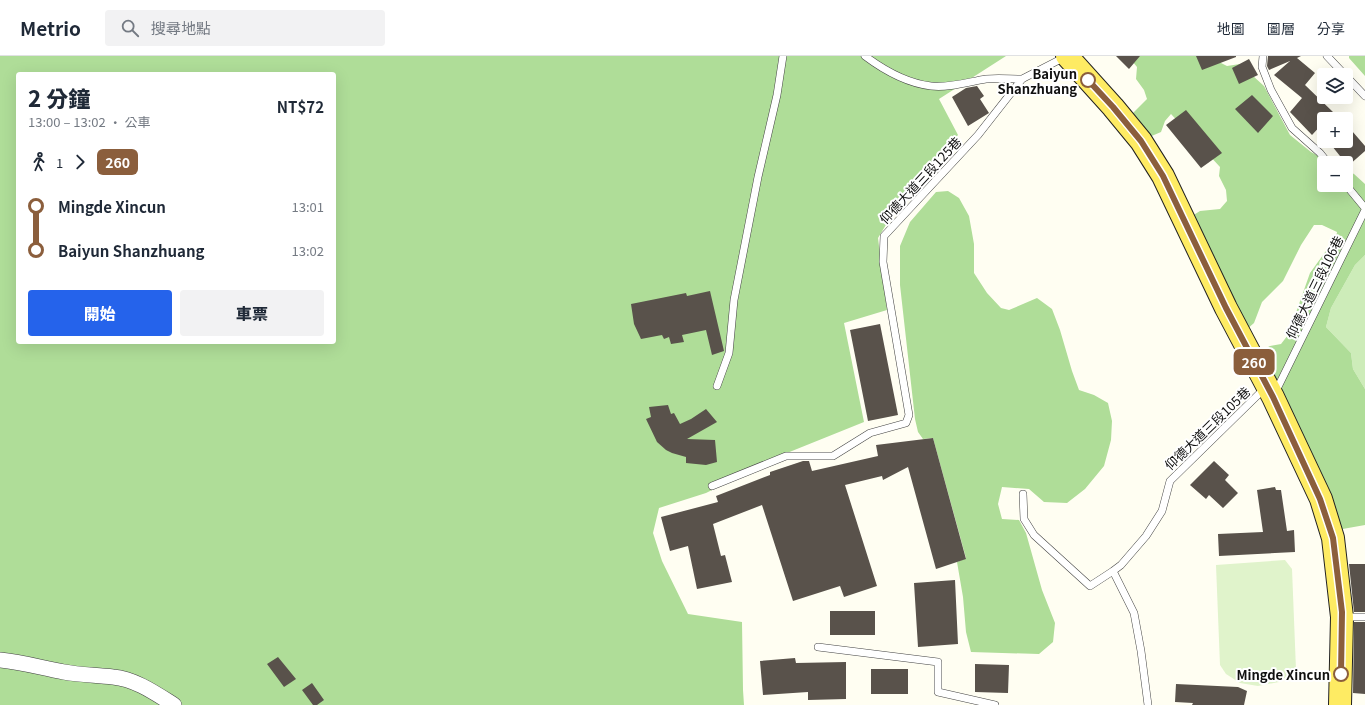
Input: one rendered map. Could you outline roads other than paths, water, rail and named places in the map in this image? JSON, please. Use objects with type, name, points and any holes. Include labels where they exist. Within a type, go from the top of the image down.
[{"type":"main road","points":[[1067,56],[1113,107],[1141,141],[1163,176],[1226,308],[1270,391],[1320,499],[1333,538],[1342,617],[1340,705]]},
{"type":"street","points":[[0,660],[16,661],[64,672],[113,677],[125,680],[149,690],[174,705]]},
{"type":"lane","points":[[717,386],[729,353],[734,300],[758,177],[777,95],[783,56]]},
{"type":"lane","points":[[865,56],[882,68],[908,81],[932,86],[954,85],[988,79],[1022,80]]},
{"type":"lane","name":"仰德大道三段125巷","points":[[712,486],[786,456],[833,456],[870,433],[906,423],[909,415],[883,262],[884,236],[978,135],[1022,80],[1067,56]]},
{"type":"lane","points":[[1263,56],[1262,68],[1271,90],[1292,128],[1322,156]]},
{"type":"lane","points":[[1327,56],[1339,68]]},
{"type":"lane","points":[[1353,83],[1365,96]]},
{"type":"lane","name":"仰德大道三段106巷","points":[[1270,391],[1365,209],[1352,192]]},
{"type":"lane","name":"仰德大道三段105巷","points":[[1023,494],[1024,519],[1034,535],[1090,586],[1121,565],[1146,536],[1162,511],[1170,481],[1270,391]]},
{"type":"lane","points":[[1113,571],[1134,613],[1142,651],[1148,705]]},
{"type":"lane","points":[[1342,617],[1365,618]]},
{"type":"lane","points":[[818,647],[938,662],[938,692],[995,705]]},
{"type":"place","name":"Baiyun Shanzhuang","points":[[1088,80]]},
{"type":"place","name":"Mingde Xincun","points":[[1341,674]]}]
